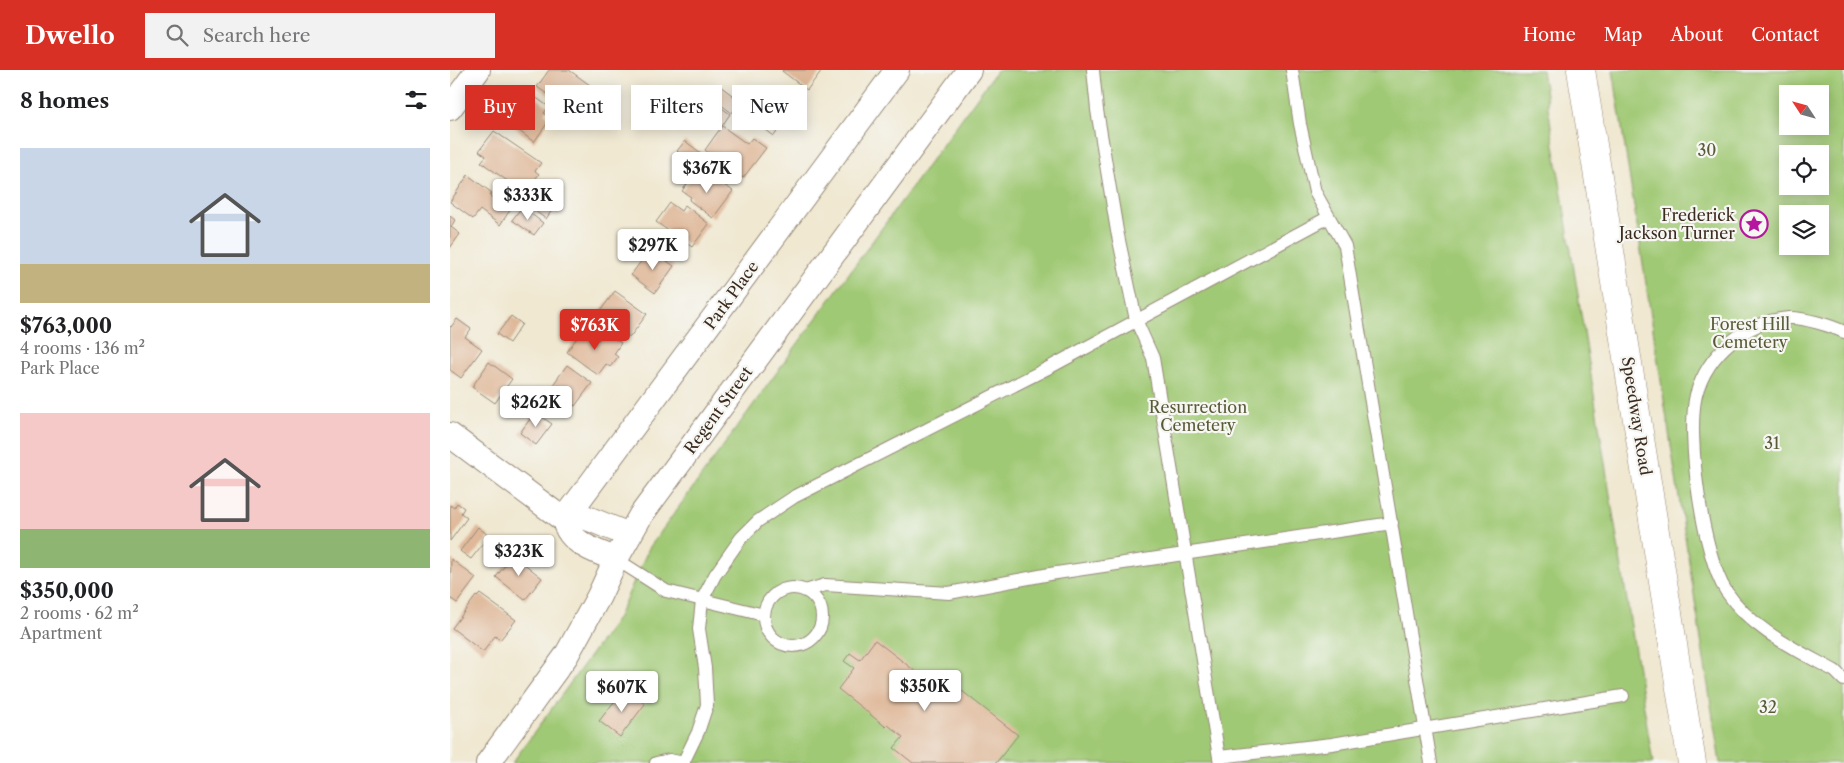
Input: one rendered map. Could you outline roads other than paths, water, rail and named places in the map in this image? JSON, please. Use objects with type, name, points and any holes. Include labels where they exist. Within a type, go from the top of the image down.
[{"type":"main road","name":"Speedway Road","points":[[1581,70],[1692,763]]},
{"type":"street","points":[[450,108],[478,70]]},
{"type":"street","name":"Park Place","points":[[564,520],[897,70]]},
{"type":"street","name":"Regent Street","points":[[488,763],[566,656],[599,596],[616,558],[641,515],[969,70]]},
{"type":"street","points":[[450,435],[564,520],[566,528],[574,538],[598,553],[616,558]]},
{"type":"street","points":[[564,520],[582,516],[629,535]]},
{"type":"lane","points":[[1093,70],[1097,110],[1109,184],[1136,320],[1153,358],[1220,760],[1332,744],[1623,696]]},
{"type":"lane","points":[[1292,70],[1300,124],[1315,192],[1345,246],[1431,763]]},
{"type":"lane","points":[[656,763],[669,760],[683,763],[698,732],[707,705],[705,668],[699,629],[702,600],[727,556],[758,521],[794,497],[1044,370],[1329,217]]},
{"type":"lane","points":[[1844,332],[1833,326],[1791,318],[1769,322],[1749,329],[1733,340],[1712,360],[1701,382],[1693,412],[1694,448],[1700,502],[1711,556],[1725,589],[1736,604],[1766,633],[1835,671],[1844,680]]},
{"type":"lane","points":[[805,590],[824,585],[949,593],[1050,574],[1392,523]]},
{"type":"lane","points":[[616,558],[666,591],[764,615]]},
{"type":"lane","points":[[799,588],[805,590],[816,599],[821,608],[823,618],[816,636],[800,646],[791,647],[774,640],[768,633],[764,615],[766,606],[772,597],[780,591],[799,588]]},
{"type":"place","name":"Frederick Jackson Turner","points":[[1754,224]]},
{"type":"park label","name":"30","points":[[1707,150]]},
{"type":"park label","name":"Forest Hill Cemetery","points":[[1750,333]]},
{"type":"park label","name":"Resurrection Cemetery","points":[[1198,416]]},
{"type":"park label","name":"31","points":[[1772,443]]},
{"type":"park label","name":"32","points":[[1768,707]]}]
